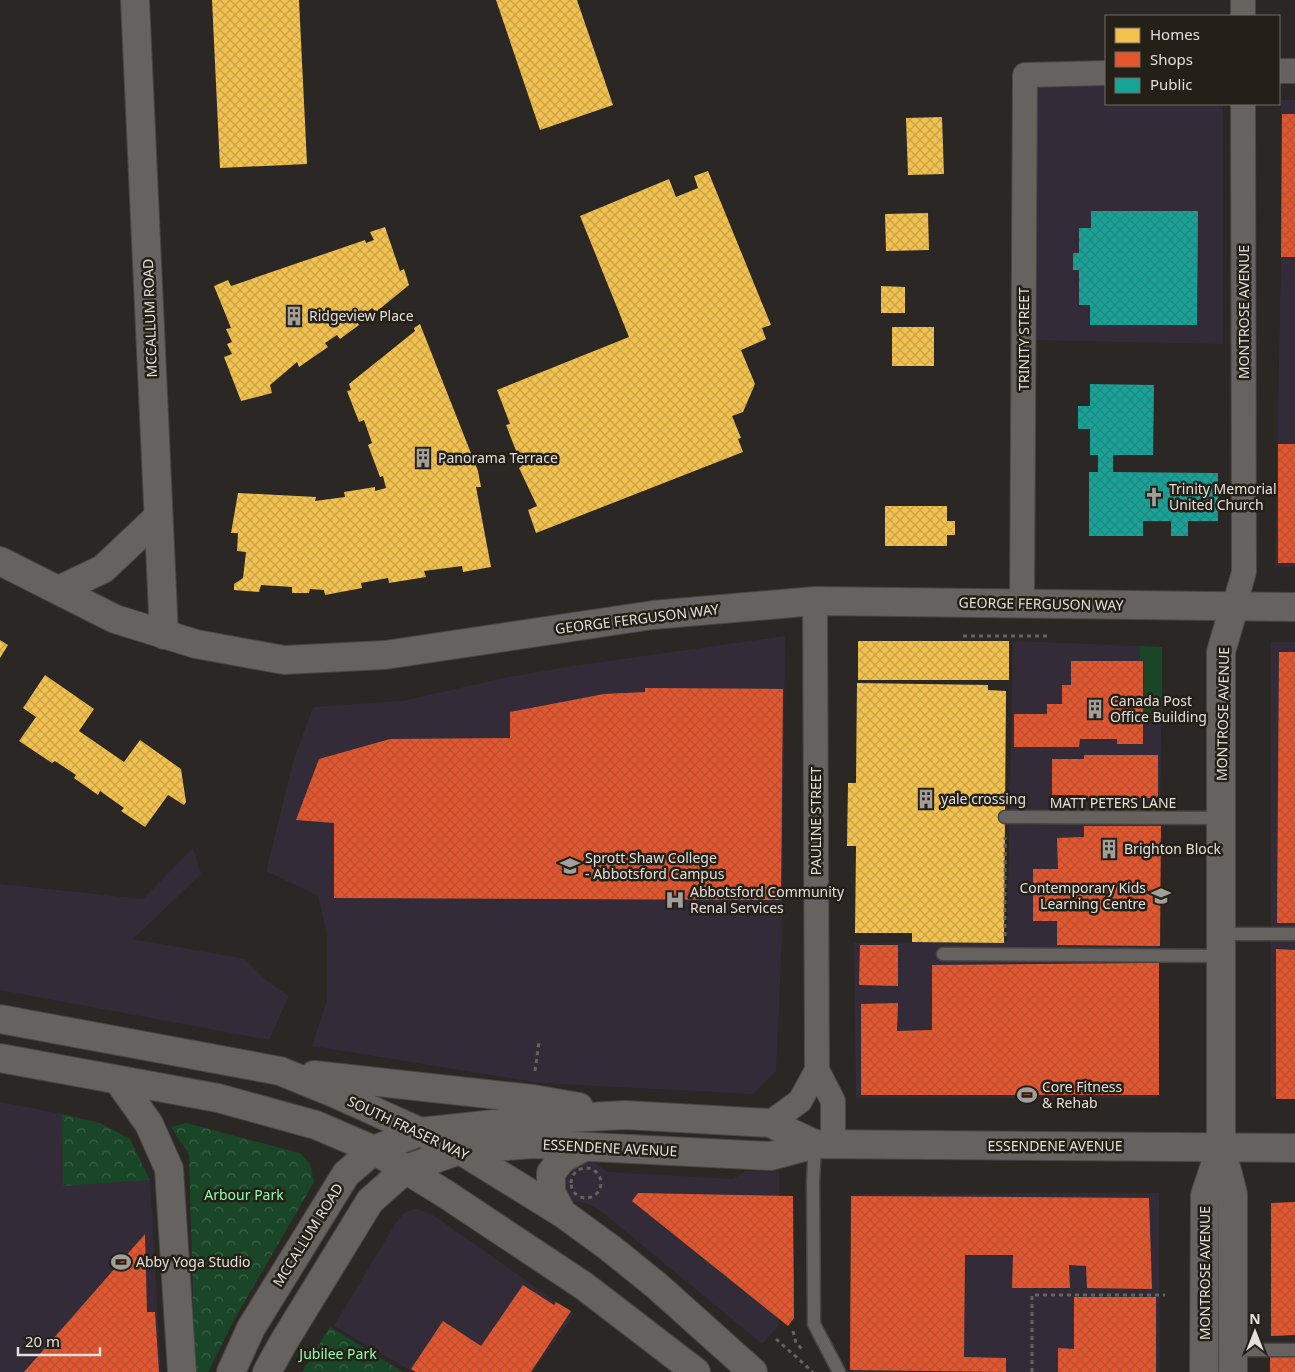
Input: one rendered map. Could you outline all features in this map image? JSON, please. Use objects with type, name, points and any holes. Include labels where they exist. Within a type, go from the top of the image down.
[{"type":"main road","name":"MCCALLUM ROAD","points":[[135,0],[157,518],[164,635]]},
{"type":"main road","points":[[59,590],[103,569],[157,518]]},
{"type":"main road","name":"GEORGE FERGUSON WAY","points":[[0,561],[115,619],[208,647],[284,660],[367,656],[653,615],[815,601],[1295,607]]},
{"type":"main road","name":"MONTROSE AVENUE","points":[[1234,606],[1221,652],[1221,1147],[1233,1194],[1234,1361]]},
{"type":"main road","name":"SOUTH FRASER WAY","points":[[0,1019],[280,1072],[460,1150],[562,1213],[656,1285],[753,1372]]},
{"type":"main road","points":[[0,1058],[218,1098],[316,1125],[374,1150],[584,1286],[696,1372]]},
{"type":"main road","points":[[280,1072],[533,1099],[625,1115]]},
{"type":"main road","points":[[118,1080],[148,1124],[168,1169],[182,1372]]},
{"type":"main road","name":"ESSENDENE AVENUE","points":[[420,1132],[533,1120],[625,1115],[770,1123],[824,1144]]},
{"type":"main road","name":"MCCALLUM ROAD","points":[[231,1372],[251,1328],[346,1174],[374,1150],[420,1132]]},
{"type":"main road","name":"ESSENDENE AVENUE","points":[[406,1169],[460,1150],[532,1144],[771,1156],[824,1144],[1295,1148]]},
{"type":"main road","points":[[562,1213],[551,1192],[551,1173],[562,1159],[584,1147]]},
{"type":"main road","name":"MONTROSE AVENUE","points":[[1204,1372],[1205,1195],[1221,1147]]},
{"type":"main road","points":[[267,1372],[370,1201],[406,1169]]},
{"type":"street","points":[[1243,0],[1243,15]]},
{"type":"street","points":[[1280,71],[1295,71]]},
{"type":"street","name":"TRINITY STREET","points":[[1022,603],[1025,74],[1105,73]]},
{"type":"street","name":"MONTROSE AVENUE","points":[[1234,606],[1244,572],[1243,105]]},
{"type":"street","name":"PAULINE STREET","points":[[815,601],[817,1070],[833,1102],[824,1144]]},
{"type":"street","name":"PAULINE STREET","points":[[770,1123],[800,1101],[817,1070]]},
{"type":"lane","name":"MATT PETERS LANE","points":[[1009,817],[1222,818]]},
{"type":"lane","points":[[943,954],[1005,954],[1222,945],[1295,934]]},
{"type":"lane","points":[[824,1144],[813,1181],[814,1324],[839,1372]]},
{"type":"lane","points":[[1234,1361],[1295,1350]]},
{"type":"path","points":[[963,636],[1051,636]]},
{"type":"path","points":[[1005,954],[1006,837],[1009,817]]},
{"type":"path","points":[[534,1078],[539,1042]]},
{"type":"path","points":[[586,1168],[596,1172],[600,1186],[595,1194],[587,1198],[574,1193],[571,1180],[576,1171],[586,1168]]},
{"type":"path","points":[[1032,1372],[1032,1295],[1165,1295]]},
{"type":"path","points":[[790,1349],[796,1343],[793,1331]]},
{"type":"path","points":[[776,1339],[790,1349],[813,1372]]},
{"type":"shaded area","points":[[1105,78],[1105,105],[1223,105],[1223,344],[1032,340],[1031,80]]},
{"type":"shaded area","points":[[1281,100],[1295,100],[1295,567],[1275,567],[1281,259]]},
{"type":"shaded area","points":[[785,636],[782,938],[776,1071],[753,1094],[541,1083],[312,1046],[327,1000],[327,935],[318,896],[266,871],[293,762],[313,707],[402,701],[504,678],[573,666]]},
{"type":"shaded area","points":[[1013,641],[1162,647],[1157,1098],[856,1098],[854,943],[1007,941]]},
{"type":"shaded area","points":[[1271,642],[1295,642],[1295,1097],[1271,1097]]},
{"type":"shaded area","points":[[193,848],[201,874],[133,939],[245,959],[268,982],[289,996],[269,1040],[0,990],[0,884],[143,899]]},
{"type":"shaded area","points":[[0,1102],[62,1114],[63,1186],[150,1180],[161,1372],[0,1372]]},
{"type":"shaded area","points":[[578,1162],[594,1162],[608,1172],[733,1179],[746,1171],[779,1172],[779,1325],[762,1344],[601,1211],[586,1203],[572,1202],[566,1198],[562,1193],[563,1171]]},
{"type":"shaded area","points":[[1159,1193],[1160,1372],[853,1372],[853,1194]]},
{"type":"shaded area","points":[[417,1209],[433,1215],[574,1314],[533,1372],[413,1372],[334,1326],[395,1224],[405,1212]]},
{"type":"green space","points":[[1140,646],[1162,647],[1162,722],[1144,722],[1144,660],[1140,660]]},
{"type":"green space","points":[[62,1114],[100,1123],[130,1139],[150,1180],[63,1186]]},
{"type":"green space","name":"Arbour Park","points":[[186,1123],[300,1153],[310,1164],[314,1182],[233,1322],[208,1372],[195,1372],[189,1154],[171,1127]]},
{"type":"green space","name":"Jubilee Park","points":[[330,1327],[403,1372],[302,1372]]},
{"type":"building: Homes","points":[[212,0],[299,0],[307,164],[220,168]]},
{"type":"building: Homes","points":[[496,0],[577,0],[613,105],[540,130]]},
{"type":"building: Homes","points":[[942,117],[944,174],[908,175],[906,118]]},
{"type":"building: Homes","points":[[708,171],[771,325],[762,328],[766,339],[741,350],[755,384],[743,412],[732,416],[741,438],[738,439],[743,452],[536,533],[528,510],[537,506],[519,468],[522,466],[506,425],[510,424],[497,390],[629,337],[580,216],[669,179],[676,197],[698,188],[694,176]]},
{"type":"building: Homes","points":[[928,213],[929,250],[886,251],[885,214]]},
{"type":"building: Homes","name":"Ridgeview Place","points":[[385,227],[400,271],[404,269],[409,285],[376,312],[372,308],[356,321],[359,325],[340,339],[337,335],[325,343],[328,347],[299,367],[297,362],[270,385],[272,393],[241,401],[224,357],[232,354],[227,344],[232,342],[226,329],[231,328],[214,286],[228,280],[231,286],[365,240],[366,243],[374,240],[370,232]]},
{"type":"building: Homes","points":[[881,286],[905,287],[905,313],[881,313]]},
{"type":"building: Homes","name":"Panorama Terrace","points":[[420,324],[478,471],[481,487],[476,487],[491,567],[463,572],[462,566],[424,571],[426,577],[389,583],[388,578],[361,583],[362,588],[325,595],[324,590],[310,589],[309,593],[292,593],[292,587],[261,585],[259,592],[234,590],[234,584],[243,578],[246,552],[237,551],[238,533],[231,533],[238,493],[316,497],[315,501],[345,497],[344,492],[375,487],[375,491],[386,488],[383,476],[380,477],[368,445],[372,443],[364,420],[359,422],[347,391],[351,390],[349,384],[415,331],[414,328]]},
{"type":"building: Homes","points":[[892,327],[934,327],[934,366],[892,366]]},
{"type":"building: Homes","points":[[885,506],[947,506],[947,521],[955,521],[955,535],[947,535],[947,546],[885,546]]},
{"type":"building: Homes","points":[[0,640],[8,645],[0,658]]},
{"type":"building: Homes","points":[[858,641],[1009,641],[1009,680],[858,680]]},
{"type":"building: Homes","points":[[45,675],[94,709],[79,731],[124,762],[140,740],[181,769],[186,802],[184,805],[168,795],[145,827],[121,811],[124,808],[100,791],[98,795],[74,778],[76,775],[55,761],[52,763],[19,741],[36,717],[23,708]]},
{"type":"building: Homes","name":"yale crossing","points":[[857,683],[988,685],[988,690],[1006,691],[1004,943],[912,942],[912,933],[855,933],[856,846],[847,846],[848,783],[856,783]]},
{"type":"building: Shops","points":[[1282,114],[1295,114],[1295,257],[1281,257]]},
{"type":"building: Shops","points":[[1278,444],[1295,444],[1295,563],[1278,563]]},
{"type":"building: Shops","points":[[1279,652],[1295,652],[1295,923],[1277,923]]},
{"type":"building: Shops","name":"Canada Post Office Building","points":[[1071,661],[1143,661],[1143,744],[1117,744],[1117,739],[1080,739],[1079,747],[1014,747],[1014,714],[1047,714],[1047,704],[1062,704],[1062,685],[1071,685]]},
{"type":"building: Shops","points":[[645,688],[783,689],[781,900],[334,898],[334,823],[296,820],[319,759],[390,739],[510,738],[510,712],[604,694],[645,692]]},
{"type":"building: Shops","points":[[1084,755],[1158,755],[1158,798],[1083,798],[1084,795],[1052,795],[1052,759],[1084,759]]},
{"type":"building: Shops","points":[[1084,826],[1161,826],[1160,946],[1057,945],[1057,921],[1033,921],[1033,869],[1058,869],[1057,838],[1084,837]]},
{"type":"building: Shops","points":[[860,945],[898,945],[898,986],[859,985]]},
{"type":"building: Shops","points":[[1276,949],[1295,950],[1295,1099],[1276,1099]]},
{"type":"building: Shops","points":[[1159,963],[1159,1095],[861,1095],[861,1004],[898,1003],[897,1031],[932,1030],[932,965]]},
{"type":"building: Shops","points":[[638,1193],[793,1196],[794,1318],[788,1326],[632,1201]]},
{"type":"building: Shops","points":[[851,1196],[1149,1198],[1152,1289],[1087,1288],[1086,1266],[1069,1265],[1070,1288],[1012,1288],[1013,1255],[965,1255],[964,1357],[1006,1358],[1006,1372],[850,1370]]},
{"type":"building: Shops","points":[[1295,1202],[1295,1335],[1271,1336],[1271,1203]]},
{"type":"building: Shops","points":[[145,1234],[147,1312],[155,1312],[159,1372],[24,1372]]},
{"type":"building: Shops","points":[[523,1285],[554,1305],[556,1302],[571,1311],[531,1372],[416,1372],[411,1369],[443,1321],[481,1346]]},
{"type":"building: Shops","points":[[1074,1297],[1156,1297],[1156,1372],[1058,1372],[1058,1348],[1074,1349]]},
{"type":"building: Shops","points":[[1270,1355],[1295,1355],[1295,1372],[1270,1372]]},
{"type":"building: Public","points":[[1091,211],[1198,211],[1197,325],[1090,325],[1090,305],[1079,305],[1079,270],[1073,270],[1073,253],[1079,253],[1079,228],[1091,228]]},
{"type":"building: Public","points":[[1090,384],[1154,385],[1153,455],[1113,455],[1113,472],[1218,473],[1218,521],[1188,521],[1188,536],[1171,536],[1171,521],[1143,521],[1143,536],[1089,536],[1089,472],[1098,472],[1098,455],[1090,455],[1090,429],[1078,429],[1078,406],[1090,406]]},
{"type":"place","name":"Ridgeview Place","points":[[294,316]]},
{"type":"place","name":"Panorama Terrace","points":[[423,458]]},
{"type":"place","name":"Trinity Memorial United Church","points":[[1154,497]]},
{"type":"place","name":"Canada Post Office Building","points":[[1095,709]]},
{"type":"place","name":"yale crossing","points":[[926,799]]},
{"type":"place","name":"Brighton Block","points":[[1109,849]]},
{"type":"place","name":"Sprott Shaw College - Abbotsford Campus","points":[[570,866]]},
{"type":"place","name":"Contemporary Kids Learning Centre","points":[[1161,896]]},
{"type":"place","name":"Abbotsford Community Renal Services","points":[[675,900]]},
{"type":"place","name":"Core Fitness & Rehab","points":[[1027,1095]]},
{"type":"place","name":"Abby Yoga Studio","points":[[121,1262]]}]
